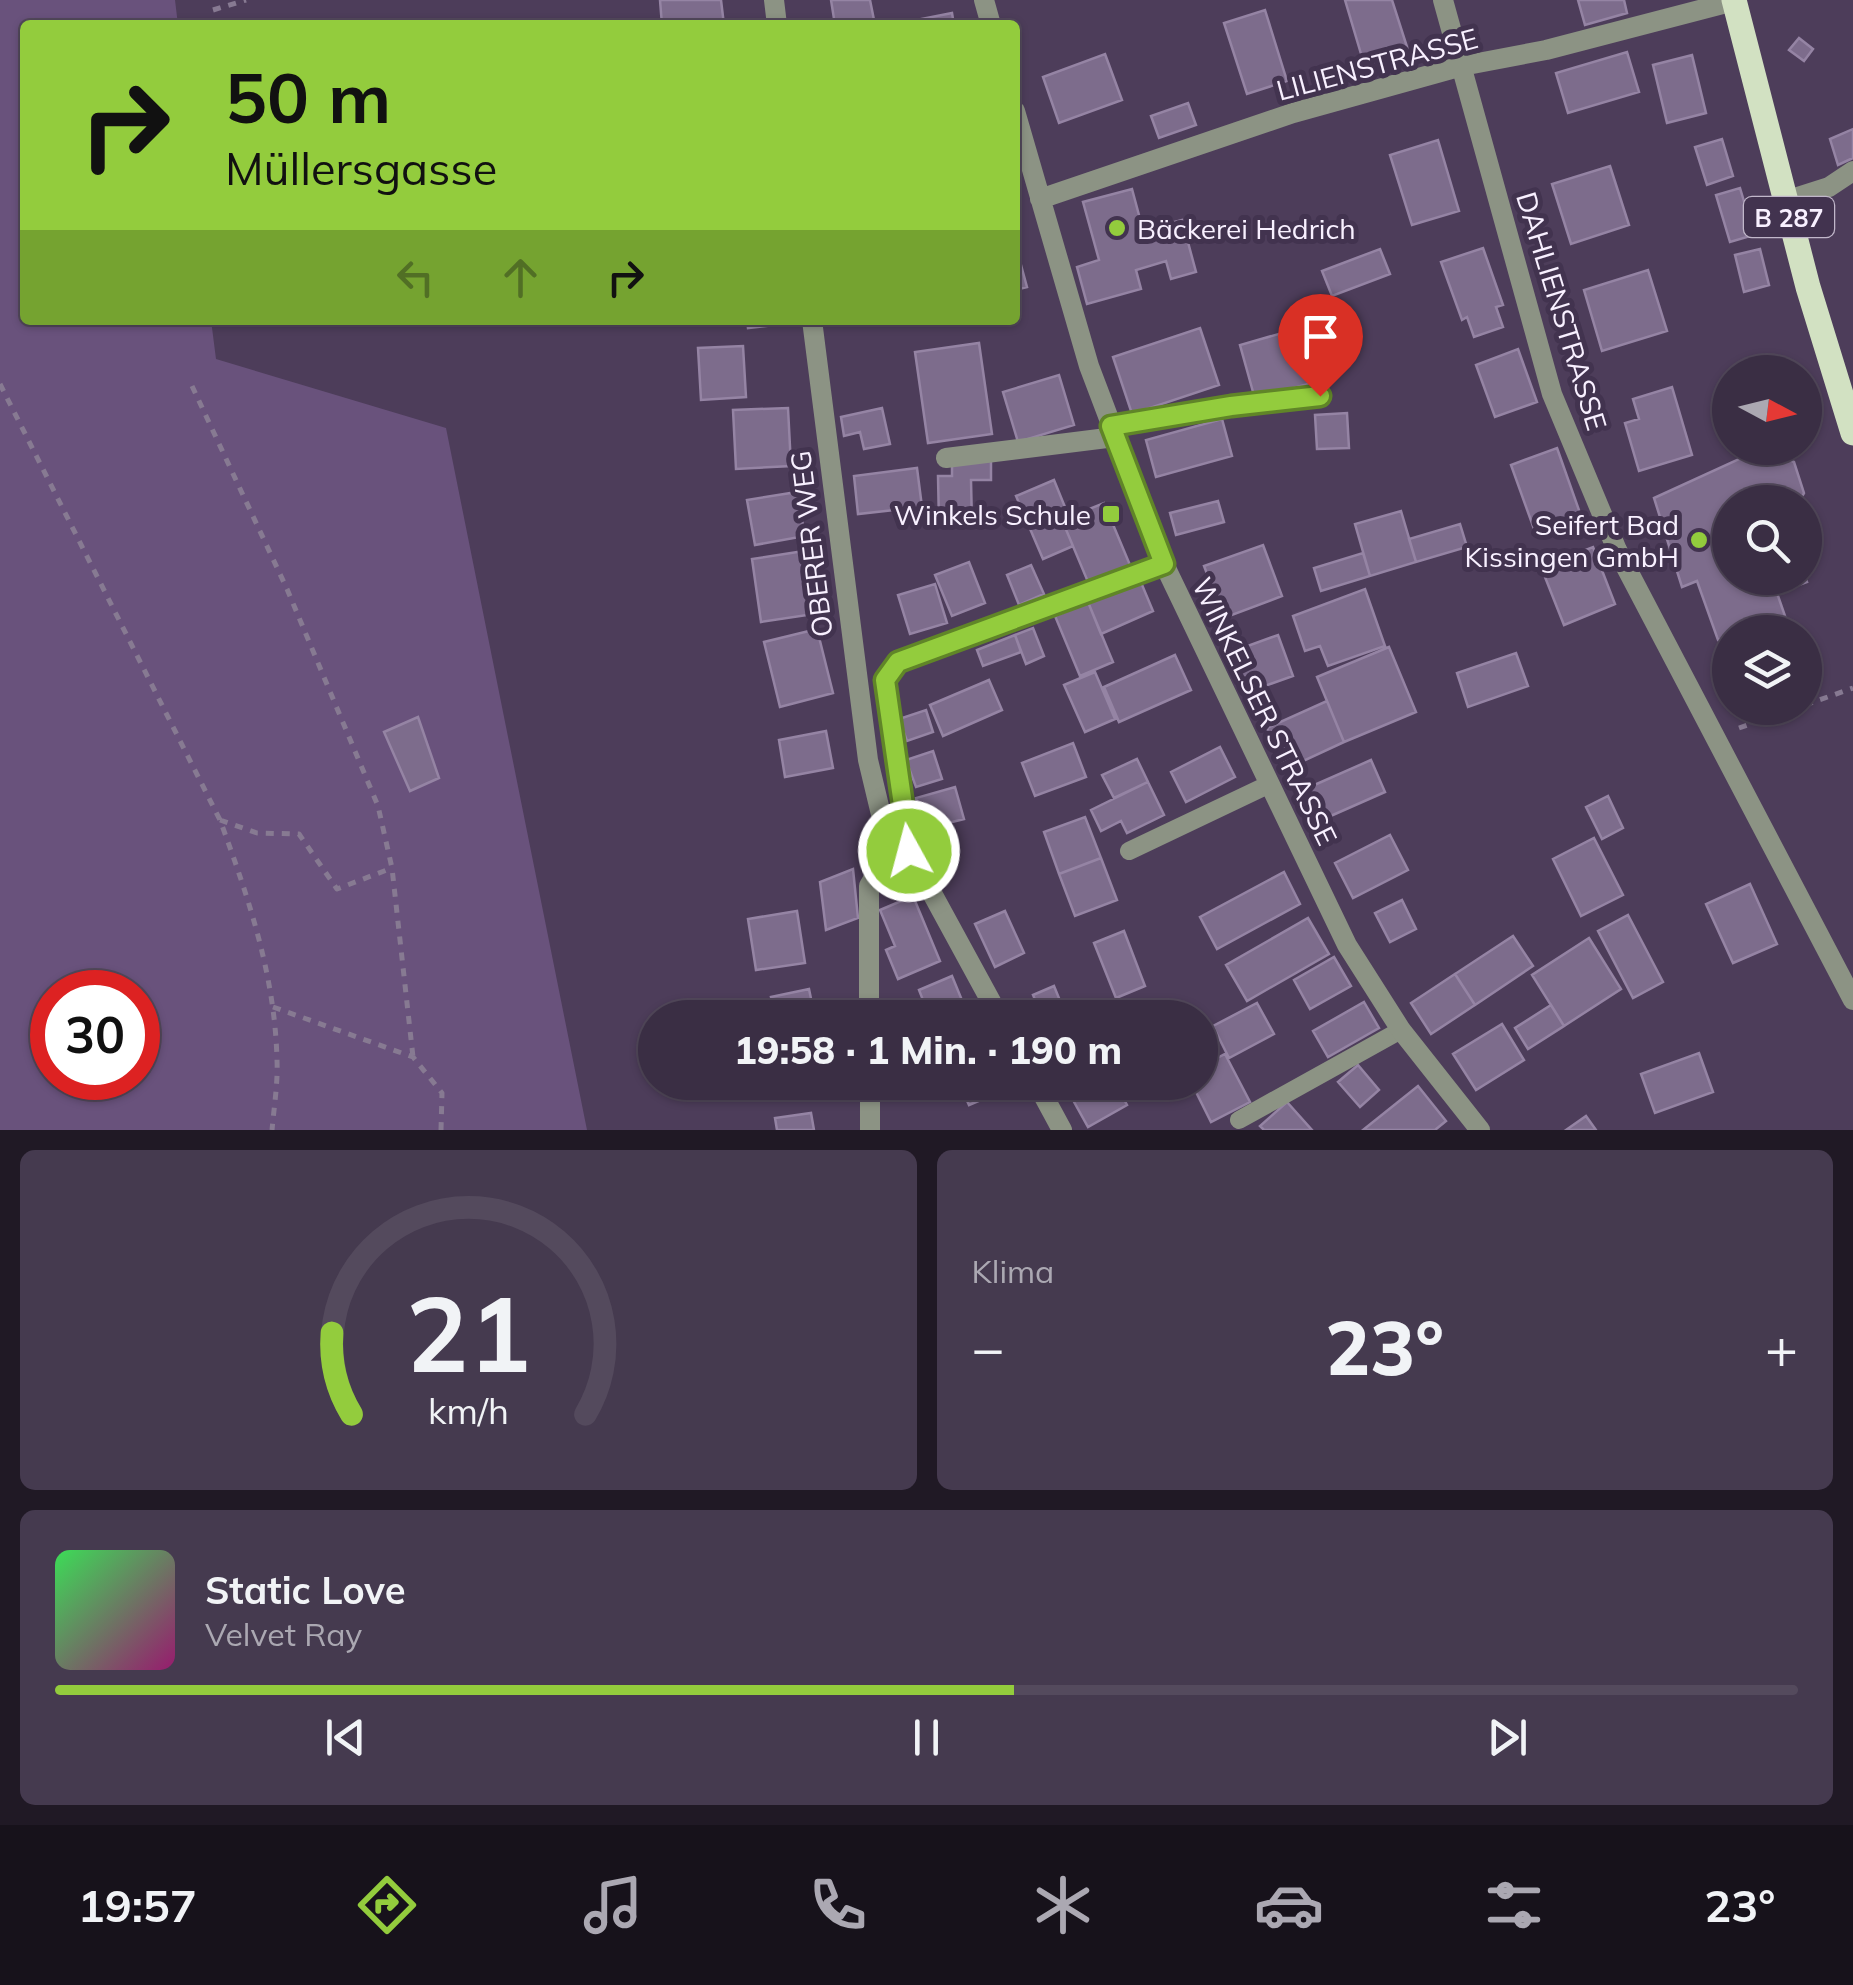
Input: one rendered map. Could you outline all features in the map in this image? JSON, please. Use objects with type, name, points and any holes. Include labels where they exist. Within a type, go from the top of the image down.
[{"type":"main road","name":"B 287","points":[[1734,1],[1785,200],[1853,432]]},
{"type":"street","name":"DAHLIENSTRASSE","points":[[1444,0],[1552,394],[1617,550],[1853,1000]]},
{"type":"street","name":"LILIENSTRASSE","points":[[1040,199],[1293,113],[1462,66],[1546,50],[1734,1]]},
{"type":"street","name":"WINKELSER STRASSE","points":[[1020,129],[1089,366],[1164,564],[1346,944],[1401,1030],[1480,1130]]},
{"type":"street","points":[[1785,200],[1829,186],[1853,172]]},
{"type":"street","name":"OBERER WEG","points":[[813,325],[850,638],[868,760],[889,848]]},
{"type":"street","points":[[946,458],[1113,432]]},
{"type":"street","points":[[870,1000],[869,886],[906,826],[885,680],[898,662],[1164,564]]},
{"type":"street","points":[[889,848],[909,851],[990,1000]]},
{"type":"street","points":[[870,1100],[870,1130]]},
{"type":"street","points":[[1046,1100],[1062,1130]]},
{"type":"lane","points":[[1113,432],[1231,406],[1320,396]]},
{"type":"lane","points":[[1129,851],[1270,784]]},
{"type":"lane","points":[[1239,1120],[1401,1030]]},
{"type":"path","points":[[214,10],[246,0]]},
{"type":"path","points":[[0,384],[220,820],[247,893],[266,958],[278,1062],[272,1130]]},
{"type":"path","points":[[192,386],[287,589],[378,806],[392,868],[412,1057]]},
{"type":"path","points":[[1822,699],[1853,688]]},
{"type":"path","points":[[1715,736],[1748,725]]},
{"type":"path","points":[[220,820],[257,834],[299,834],[337,889],[392,868]]},
{"type":"path","points":[[272,1006],[412,1057],[442,1093],[441,1130]]},
{"type":"shaded area","points":[[0,0],[175,0],[177,20],[20,20],[20,325],[212,325],[216,359],[446,428],[587,1130],[0,1130]]},
{"type":"building","points":[[660,0],[721,0],[723,20],[662,20]]},
{"type":"building","points":[[831,0],[870,0],[874,20],[834,20]]},
{"type":"building","points":[[1345,0],[1392,0],[1408,50],[1364,64]]},
{"type":"building","points":[[1578,0],[1624,0],[1627,13],[1585,25]]},
{"type":"building","points":[[1265,10],[1287,81],[1247,94],[1224,23]]},
{"type":"building","points":[[952,13],[953,20],[916,20]]},
{"type":"building","points":[[1799,38],[1813,49],[1804,61],[1789,50]]},
{"type":"building","points":[[1627,52],[1639,92],[1568,113],[1556,73]]},
{"type":"building","points":[[1105,54],[1122,100],[1059,123],[1043,77]]},
{"type":"building","points":[[1692,55],[1706,113],[1667,123],[1653,65]]},
{"type":"building","points":[[1188,103],[1196,125],[1159,138],[1151,116]]},
{"type":"building","points":[[1853,129],[1853,158],[1838,165],[1830,139]]},
{"type":"building","points":[[1722,139],[1733,176],[1707,185],[1695,147]]},
{"type":"building","points":[[1438,140],[1459,211],[1412,225],[1390,155]]},
{"type":"building","points":[[1610,166],[1629,225],[1571,244],[1552,184]]},
{"type":"building","points":[[1740,188],[1754,235],[1730,242],[1716,195]]},
{"type":"building","points":[[1132,189],[1143,230],[1182,220],[1196,272],[1171,279],[1166,261],[1136,270],[1141,289],[1087,304],[1077,267],[1099,260],[1083,202]]},
{"type":"building","points":[[1483,248],[1503,305],[1496,307],[1503,327],[1474,337],[1467,317],[1462,320],[1441,262]]},
{"type":"building","points":[[1380,249],[1390,274],[1332,296],[1322,271]]},
{"type":"building","points":[[1760,249],[1769,285],[1744,292],[1735,255]]},
{"type":"building","points":[[1020,261],[1027,287],[1020,289]]},
{"type":"building","points":[[1648,270],[1667,331],[1602,351],[1584,290]]},
{"type":"building","points":[[1314,324],[1329,378],[1255,399],[1240,345]]},
{"type":"building","points":[[1200,328],[1219,385],[1132,414],[1113,357]]},
{"type":"building","points":[[979,343],[992,434],[928,443],[915,352]]},
{"type":"building","points":[[743,346],[746,397],[701,400],[698,348]]},
{"type":"building","points":[[1518,349],[1537,402],[1495,417],[1476,365]]},
{"type":"building","points":[[1059,375],[1074,425],[1018,442],[1003,392]]},
{"type":"building","points":[[1672,387],[1692,455],[1639,471],[1625,423],[1639,419],[1633,399]]},
{"type":"building","points":[[788,408],[791,466],[736,469],[733,410]]},
{"type":"building","points":[[882,408],[890,444],[864,449],[860,432],[844,436],[841,417]]},
{"type":"building","points":[[1347,413],[1349,448],[1317,449],[1315,415]]},
{"type":"building","points":[[1222,419],[1232,456],[1156,477],[1146,440]]},
{"type":"building","points":[[1557,448],[1580,513],[1534,529],[1511,465]]},
{"type":"building","points":[[991,460],[991,480],[971,480],[972,523],[939,524],[938,476],[952,476],[952,461]]},
{"type":"building","points":[[1726,465],[1795,465],[1801,485],[1712,485],[1712,595],[1778,595],[1785,615],[1712,615],[1712,623],[1697,581],[1682,587],[1654,498]]},
{"type":"building","points":[[917,468],[922,507],[858,514],[854,476]]},
{"type":"building","points":[[1054,480],[1069,517],[1062,520],[1073,546],[1043,559],[1016,496]]},
{"type":"building","points":[[797,492],[805,536],[755,545],[747,500]]},
{"type":"building","points":[[1218,501],[1224,522],[1176,535],[1170,513]]},
{"type":"building","points":[[1104,503],[1130,565],[1088,582],[1062,520]]},
{"type":"building","points":[[1401,511],[1416,562],[1370,576],[1355,524]]},
{"type":"building","points":[[1460,524],[1467,547],[1416,562],[1409,539]]},
{"type":"building","points":[[1263,545],[1282,596],[1224,618],[1204,566]]},
{"type":"building","points":[[1593,547],[1615,604],[1564,625],[1541,567]]},
{"type":"building","points":[[804,551],[814,614],[761,622],[752,559]]},
{"type":"building","points":[[1363,553],[1370,576],[1321,591],[1314,568]]},
{"type":"building","points":[[969,562],[985,603],[952,616],[935,575]]},
{"type":"building","points":[[1031,565],[1044,594],[1019,605],[1007,575]]},
{"type":"building","points":[[1140,580],[1153,611],[1101,634],[1088,602]]},
{"type":"building","points":[[935,584],[947,623],[910,634],[898,595]]},
{"type":"building","points":[[1365,589],[1385,646],[1328,666],[1320,646],[1305,651],[1293,616]]},
{"type":"building","points":[[1088,602],[1113,662],[1080,676],[1055,616]]},
{"type":"building","points":[[1033,628],[1044,656],[1026,664],[1015,635]]},
{"type":"building","points":[[817,629],[833,693],[780,707],[764,642]]},
{"type":"building","points":[[1015,635],[1021,652],[983,666],[977,650]]},
{"type":"building","points":[[1278,635],[1293,676],[1245,693],[1231,652]]},
{"type":"building","points":[[1389,647],[1416,712],[1344,742],[1317,677]]},
{"type":"building","points":[[1516,653],[1528,686],[1468,707],[1457,673]]},
{"type":"building","points":[[1175,655],[1191,690],[1119,722],[1104,687]]},
{"type":"building","points":[[1095,672],[1115,719],[1085,732],[1064,685]]},
{"type":"building","points":[[989,680],[1002,710],[943,736],[930,705]]},
{"type":"building","points":[[1327,701],[1344,742],[1286,769],[1267,728]]},
{"type":"building","points":[[926,710],[933,732],[907,741],[899,719]]},
{"type":"building","points":[[418,717],[439,778],[410,791],[384,732]]},
{"type":"building","points":[[826,731],[833,768],[785,777],[779,740]]},
{"type":"building","points":[[1073,743],[1086,777],[1035,796],[1022,763]]},
{"type":"building","points":[[1220,747],[1235,777],[1186,802],[1171,772]]},
{"type":"building","points":[[933,751],[942,779],[916,787],[906,760]]},
{"type":"building","points":[[1137,759],[1148,782],[1114,798],[1102,775]]},
{"type":"building","points":[[1371,760],[1385,792],[1317,822],[1303,790]]},
{"type":"building","points":[[1148,782],[1164,815],[1127,833],[1121,821],[1101,831],[1091,810]]},
{"type":"building","points":[[955,787],[964,819],[924,829],[916,798]]},
{"type":"building","points":[[1608,796],[1623,828],[1602,839],[1586,807]]},
{"type":"building","points":[[1085,817],[1101,858],[1059,874],[1044,832]]},
{"type":"building","points":[[1390,835],[1408,870],[1353,898],[1335,863]]},
{"type":"building","points":[[1594,838],[1623,895],[1581,916],[1553,859]]},
{"type":"building","points":[[1101,858],[1117,900],[1075,916],[1059,874]]},
{"type":"building","points":[[853,869],[858,918],[826,930],[820,882]]},
{"type":"building","points":[[1284,872],[1300,904],[1217,949],[1200,917]]},
{"type":"building","points":[[1750,884],[1777,944],[1733,963],[1706,904]]},
{"type":"building","points":[[913,896],[940,961],[898,979],[886,950],[895,946],[880,910]]},
{"type":"building","points":[[1402,900],[1416,929],[1390,942],[1375,913]]},
{"type":"building","points":[[797,911],[805,963],[756,970],[748,919]]},
{"type":"building","points":[[1005,911],[1024,953],[995,967],[975,924]]},
{"type":"building","points":[[1628,915],[1663,982],[1633,998],[1598,931]]},
{"type":"building","points":[[1308,918],[1329,954],[1247,1001],[1226,965]]},
{"type":"building","points":[[1124,931],[1145,986],[1116,998],[1094,943]]},
{"type":"building","points":[[1513,936],[1533,966],[1475,1005],[1455,974]]},
{"type":"building","points":[[1589,938],[1621,989],[1564,1026],[1532,975]]},
{"type":"building","points":[[1334,957],[1351,986],[1310,1009],[1294,980]]},
{"type":"building","points":[[1455,974],[1475,1005],[1431,1034],[1411,1003]]},
{"type":"building","points":[[952,976],[962,1000],[923,1000],[919,990]]},
{"type":"building","points":[[1054,986],[1060,1000],[1035,1000],[1033,995]]},
{"type":"building","points":[[809,989],[811,1000],[772,1000],[771,997]]},
{"type":"building","points":[[1364,1002],[1379,1028],[1328,1057],[1313,1031]]},
{"type":"building","points":[[1257,1003],[1274,1034],[1229,1058],[1218,1036],[1218,1023]]},
{"type":"building","points":[[1551,1005],[1564,1026],[1528,1049],[1515,1028]]},
{"type":"building","points":[[1502,1024],[1524,1060],[1476,1090],[1453,1054]]},
{"type":"building","points":[[1699,1053],[1713,1092],[1655,1113],[1641,1074]]},
{"type":"building","points":[[1225,1054],[1250,1102],[1211,1122],[1200,1100],[1218,1100],[1218,1058]]},
{"type":"building","points":[[1358,1065],[1379,1090],[1360,1107],[1338,1082]]},
{"type":"building","points":[[1418,1086],[1446,1121],[1435,1130],[1363,1130]]},
{"type":"building","points":[[1073,1100],[1124,1100],[1127,1105],[1088,1127]]},
{"type":"building","points":[[1287,1102],[1312,1130],[1264,1130],[1260,1126]]},
{"type":"building","points":[[811,1113],[814,1130],[777,1130],[775,1118]]},
{"type":"building","points":[[1586,1116],[1596,1130],[1566,1130]]},
{"type":"place","name":"Bäckerei Hedrich","points":[[1117,228]]},
{"type":"place","name":"Winkels Schule","points":[[1111,514]]},
{"type":"place","name":"Seifert Bad Kissingen GmbH","points":[[1699,540]]},
{"type":"route","points":[[909,851],[889,848],[906,826],[885,680],[898,662],[1164,564],[1111,426],[1320,396]]}]
